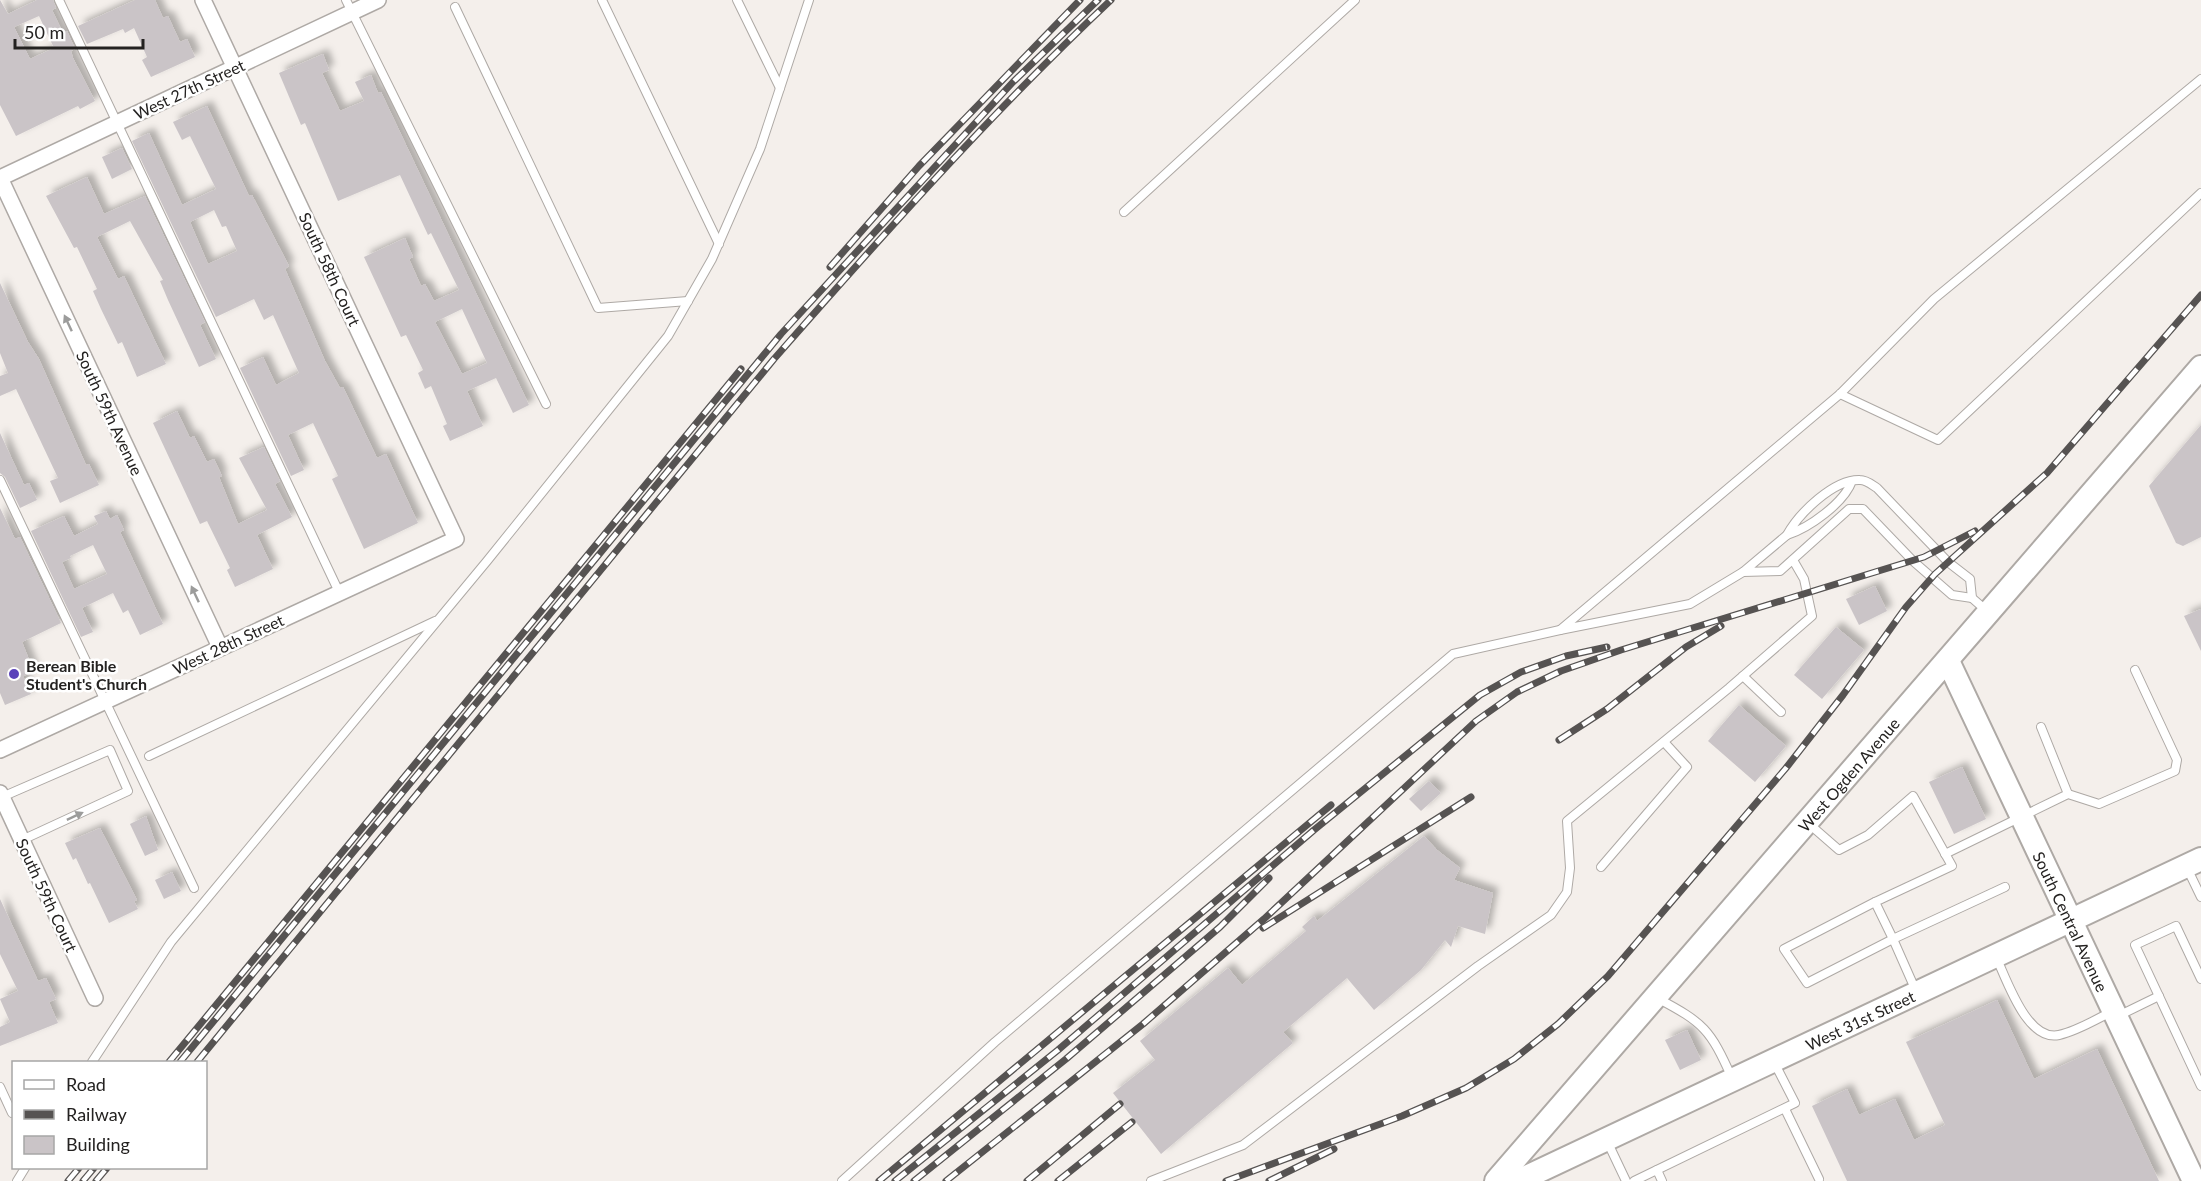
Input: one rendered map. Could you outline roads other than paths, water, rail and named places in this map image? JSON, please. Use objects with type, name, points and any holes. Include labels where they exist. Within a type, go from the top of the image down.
[{"type":"main road","name":"West Ogden Avenue","points":[[1496,1181],[2201,367]]},
{"type":"main road","name":"South Central Avenue","points":[[1948,661],[2194,1181]]},
{"type":"main road","name":"West 31st Street","points":[[1518,1181],[2194,863]]},
{"type":"street","name":"South 58th Court","points":[[203,0],[456,538]]},
{"type":"street","name":"West 27th Street","points":[[0,178],[235,68],[349,6],[378,0]]},
{"type":"street","name":"South 59th Avenue","points":[[0,178],[220,647]]},
{"type":"street","name":"West 28th Street","points":[[0,750],[456,538]]},
{"type":"street","name":"South 59th Court","points":[[1,795],[95,998]]},
{"type":"lane","points":[[59,0],[339,592]]},
{"type":"lane","points":[[602,0],[719,244]]},
{"type":"lane","points":[[737,0],[780,88]]},
{"type":"lane","points":[[93,1061],[171,942],[440,619],[668,336],[719,244],[760,149],[809,0]]},
{"type":"lane","points":[[1124,212],[1355,0]]},
{"type":"lane","points":[[349,6],[546,404]]},
{"type":"lane","points":[[455,7],[598,308],[688,301]]},
{"type":"lane","points":[[1560,630],[1840,394],[1934,299],[2201,79]]},
{"type":"lane","points":[[1840,394],[1938,440],[2201,193]]},
{"type":"lane","points":[[0,480],[194,888]]},
{"type":"lane","points":[[842,1181],[995,1041],[1453,654],[1690,604],[1743,572],[1787,535],[1802,513],[1842,483],[1852,481],[1864,480],[1878,488],[1948,562],[1970,579],[1972,598]]},
{"type":"lane","points":[[1787,535],[1805,529],[1849,490],[1852,481]]},
{"type":"lane","points":[[1743,572],[1780,571],[1849,510],[1863,509],[1913,561],[1952,595],[1972,598],[1989,613]]},
{"type":"lane","points":[[1151,1181],[1243,1145],[1478,966],[1551,915],[1567,892],[1570,868],[1567,821],[1812,616],[1804,579],[1793,560]]},
{"type":"lane","points":[[149,756],[440,619]]},
{"type":"lane","points":[[1945,854],[2068,794],[2099,804],[2175,771],[2177,760],[2135,670]]},
{"type":"lane","points":[[1743,675],[1781,712]]},
{"type":"lane","points":[[2041,727],[2068,794]]},
{"type":"lane","points":[[1601,867],[1687,767],[1664,742]]},
{"type":"lane","points":[[1,795],[110,750],[128,791],[22,840]]},
{"type":"lane","points":[[1807,822],[1839,850],[1868,835],[1913,796],[1952,866],[1875,902],[1784,949],[1807,983],[1893,939],[2005,887]]},
{"type":"lane","points":[[2194,863],[2201,897]]},
{"type":"lane","points":[[1875,902],[1917,993]]},
{"type":"lane","points":[[2201,979],[2176,926],[2135,945],[2201,1086]]},
{"type":"lane","points":[[1995,956],[2028,1021],[2036,1031],[2057,1036],[2159,996]]},
{"type":"lane","points":[[1656,997],[1695,1018],[1709,1032],[1733,1079]]},
{"type":"lane","points":[[1634,1181],[1796,1103],[1773,1060]]},
{"type":"lane","points":[[0,1088],[12,1113]]},
{"type":"lane","points":[[1785,1109],[1819,1179]]},
{"type":"lane","points":[[1606,1139],[1626,1181]]},
{"type":"lane","points":[[1657,1170],[1662,1181]]},
{"type":"railway","points":[[830,267],[919,166],[1080,0]]},
{"type":"railway","points":[[181,1061],[781,334],[1013,82],[1098,0]]},
{"type":"railway","points":[[198,1061],[774,359],[981,130],[1111,0]]},
{"type":"railway","points":[[1226,1181],[1402,1116],[1466,1088],[1514,1059],[1558,1024],[1608,976],[1786,768],[1843,695],[1906,607],[1935,574],[2047,473],[2201,295]]},
{"type":"railway","points":[[170,1061],[741,369]]},
{"type":"railway","points":[[946,1181],[1143,1024],[1264,919],[1476,721],[1517,692],[1561,671],[1621,650],[1924,557],[1975,531]]},
{"type":"railway","points":[[1559,740],[1607,709],[1686,647],[1721,626]]},
{"type":"railway","points":[[895,1181],[1058,1050],[1314,830],[1480,695],[1521,672],[1566,656],[1607,647]]},
{"type":"railway","points":[[1263,928],[1471,797]]},
{"type":"railway","points":[[879,1181],[1331,805]]},
{"type":"railway","points":[[914,1181],[1066,1059],[1220,927],[1269,878]]},
{"type":"railway","points":[[1027,1181],[1120,1104]]},
{"type":"railway","points":[[1058,1181],[1132,1122]]},
{"type":"railway","points":[[1269,1181],[1334,1149]]},
{"type":"railway","points":[[68,1181],[78,1169]]},
{"type":"railway","points":[[83,1181],[93,1169]]},
{"type":"railway","points":[[96,1181],[106,1169]]},
{"type":"place","name":"Berean Bible Student's Church","points":[[14,674]]}]
